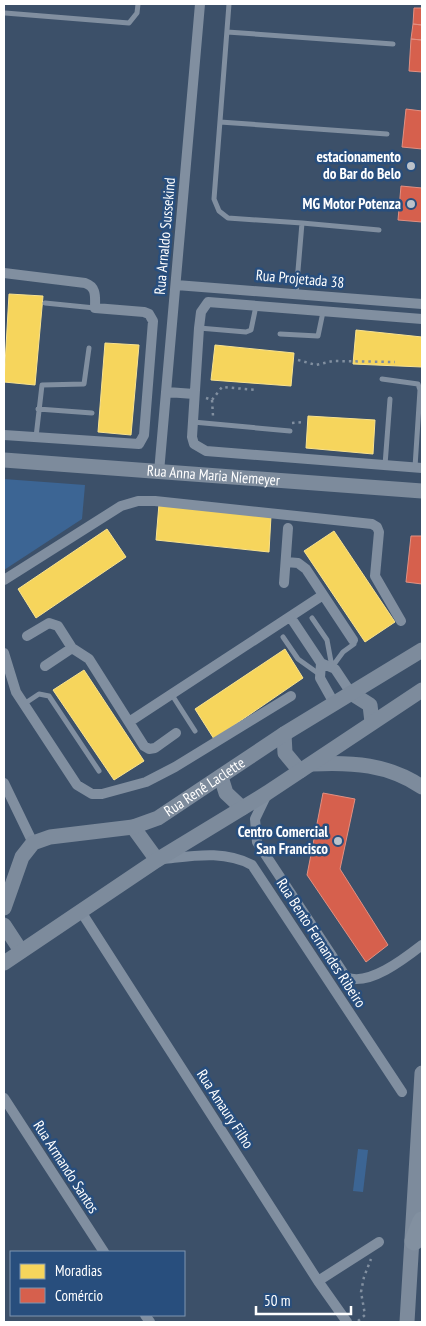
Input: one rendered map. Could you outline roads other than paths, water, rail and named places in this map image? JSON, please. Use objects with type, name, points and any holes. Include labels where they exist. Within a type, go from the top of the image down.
[{"type":"highway","points":[[414,1241],[422,1221]]},
{"type":"street","name":"Rua Arnaldo Sussekind","points":[[159,472],[200,4]]},
{"type":"street","points":[[4,273],[86,283],[91,285],[94,290],[95,308],[149,314],[153,322],[144,434],[139,444],[4,435]]},
{"type":"street","name":"Rua Projetada 38","points":[[176,284],[422,304]]},
{"type":"street","points":[[419,468],[206,451],[194,444],[192,422],[201,312],[208,302],[422,319]]},
{"type":"street","points":[[152,333],[171,335]]},
{"type":"street","points":[[167,392],[194,394]]},
{"type":"street","name":"Rua Anna Maria Niemeyer","points":[[4,460],[422,491]]},
{"type":"street","points":[[4,580],[121,506],[138,501],[155,500],[372,524],[377,527],[379,532],[375,568],[377,583],[402,621]]},
{"type":"street","points":[[284,583],[288,528]]},
{"type":"street","points":[[286,562],[303,565],[353,640]]},
{"type":"street","points":[[129,722],[291,618],[323,595]]},
{"type":"street","points":[[291,618],[321,663],[332,666],[352,693],[370,705],[372,722]]},
{"type":"street","points":[[27,636],[49,623],[54,623],[72,648],[89,659],[129,722],[149,749],[154,748],[176,733]]},
{"type":"street","points":[[45,666],[72,648]]},
{"type":"street","name":"Rua Renê Laclette","points":[[33,843],[50,836],[133,827],[158,818],[221,778],[284,734],[422,650]]},
{"type":"street","points":[[4,653],[10,678],[24,704],[76,785],[92,794],[102,794],[146,782],[292,696]]},
{"type":"street","points":[[321,663],[319,674],[334,704]]},
{"type":"street","points":[[4,963],[80,910],[157,860],[267,793],[422,690]]},
{"type":"street","points":[[284,734],[285,753],[306,767],[372,765],[399,774],[422,787]]},
{"type":"street","points":[[221,778],[226,793],[242,808]]},
{"type":"street","points":[[4,783],[33,843],[22,857],[4,908]]},
{"type":"street","name":"Rua Bento Fernandes Ribeiro","points":[[267,793],[255,819],[257,842],[340,971],[346,977],[354,981],[363,980],[405,958],[422,946]]},
{"type":"street","points":[[133,827],[157,860]]},
{"type":"street","name":"Rua Bento Fernandes Ribeiro","points":[[157,860],[218,856],[233,857],[252,865],[402,1092]]},
{"type":"street","name":"Rua Amaury Filho","points":[[80,910],[318,1281],[347,1322]]},
{"type":"street","points":[[4,925],[21,951]]},
{"type":"street","points":[[407,1322],[414,1241],[422,1073]]},
{"type":"street","name":"Rua Armando Santos","points":[[4,1098],[103,1251]]},
{"type":"street","points":[[318,1281],[379,1242]]},
{"type":"lane","points":[[5,13],[129,23],[137,13],[138,4]]},
{"type":"lane","points":[[229,4],[214,199],[219,211],[228,218],[379,230]]},
{"type":"lane","points":[[227,32],[393,44]]},
{"type":"lane","points":[[220,122],[387,134]]},
{"type":"lane","points":[[296,294],[302,223]]},
{"type":"lane","points":[[45,303],[95,308]]},
{"type":"lane","points":[[199,328],[246,332],[251,330],[254,324],[256,306]]},
{"type":"lane","points":[[280,334],[318,336],[323,311]]},
{"type":"lane","points":[[36,438],[42,385],[84,384],[89,348]]},
{"type":"lane","points":[[382,379],[418,384],[420,390],[419,468]]},
{"type":"lane","points":[[385,465],[390,399]]},
{"type":"lane","points":[[38,409],[92,413]]},
{"type":"lane","points":[[192,422],[290,431]]},
{"type":"lane","points":[[312,618],[327,640],[332,666]]},
{"type":"lane","points":[[283,637],[298,660],[319,674]]},
{"type":"lane","points":[[332,666],[343,652],[354,644],[353,640]]},
{"type":"lane","points":[[24,704],[39,694],[49,696],[99,771]]},
{"type":"lane","points":[[172,695],[195,731]]},
{"type":"place","name":"estacionamento do Bar do Belo","points":[[411,166]]},
{"type":"place","name":"MG Motor Potenza","points":[[411,204]]},
{"type":"place","name":"Centro Comercial San Francisco","points":[[338,841]]}]
